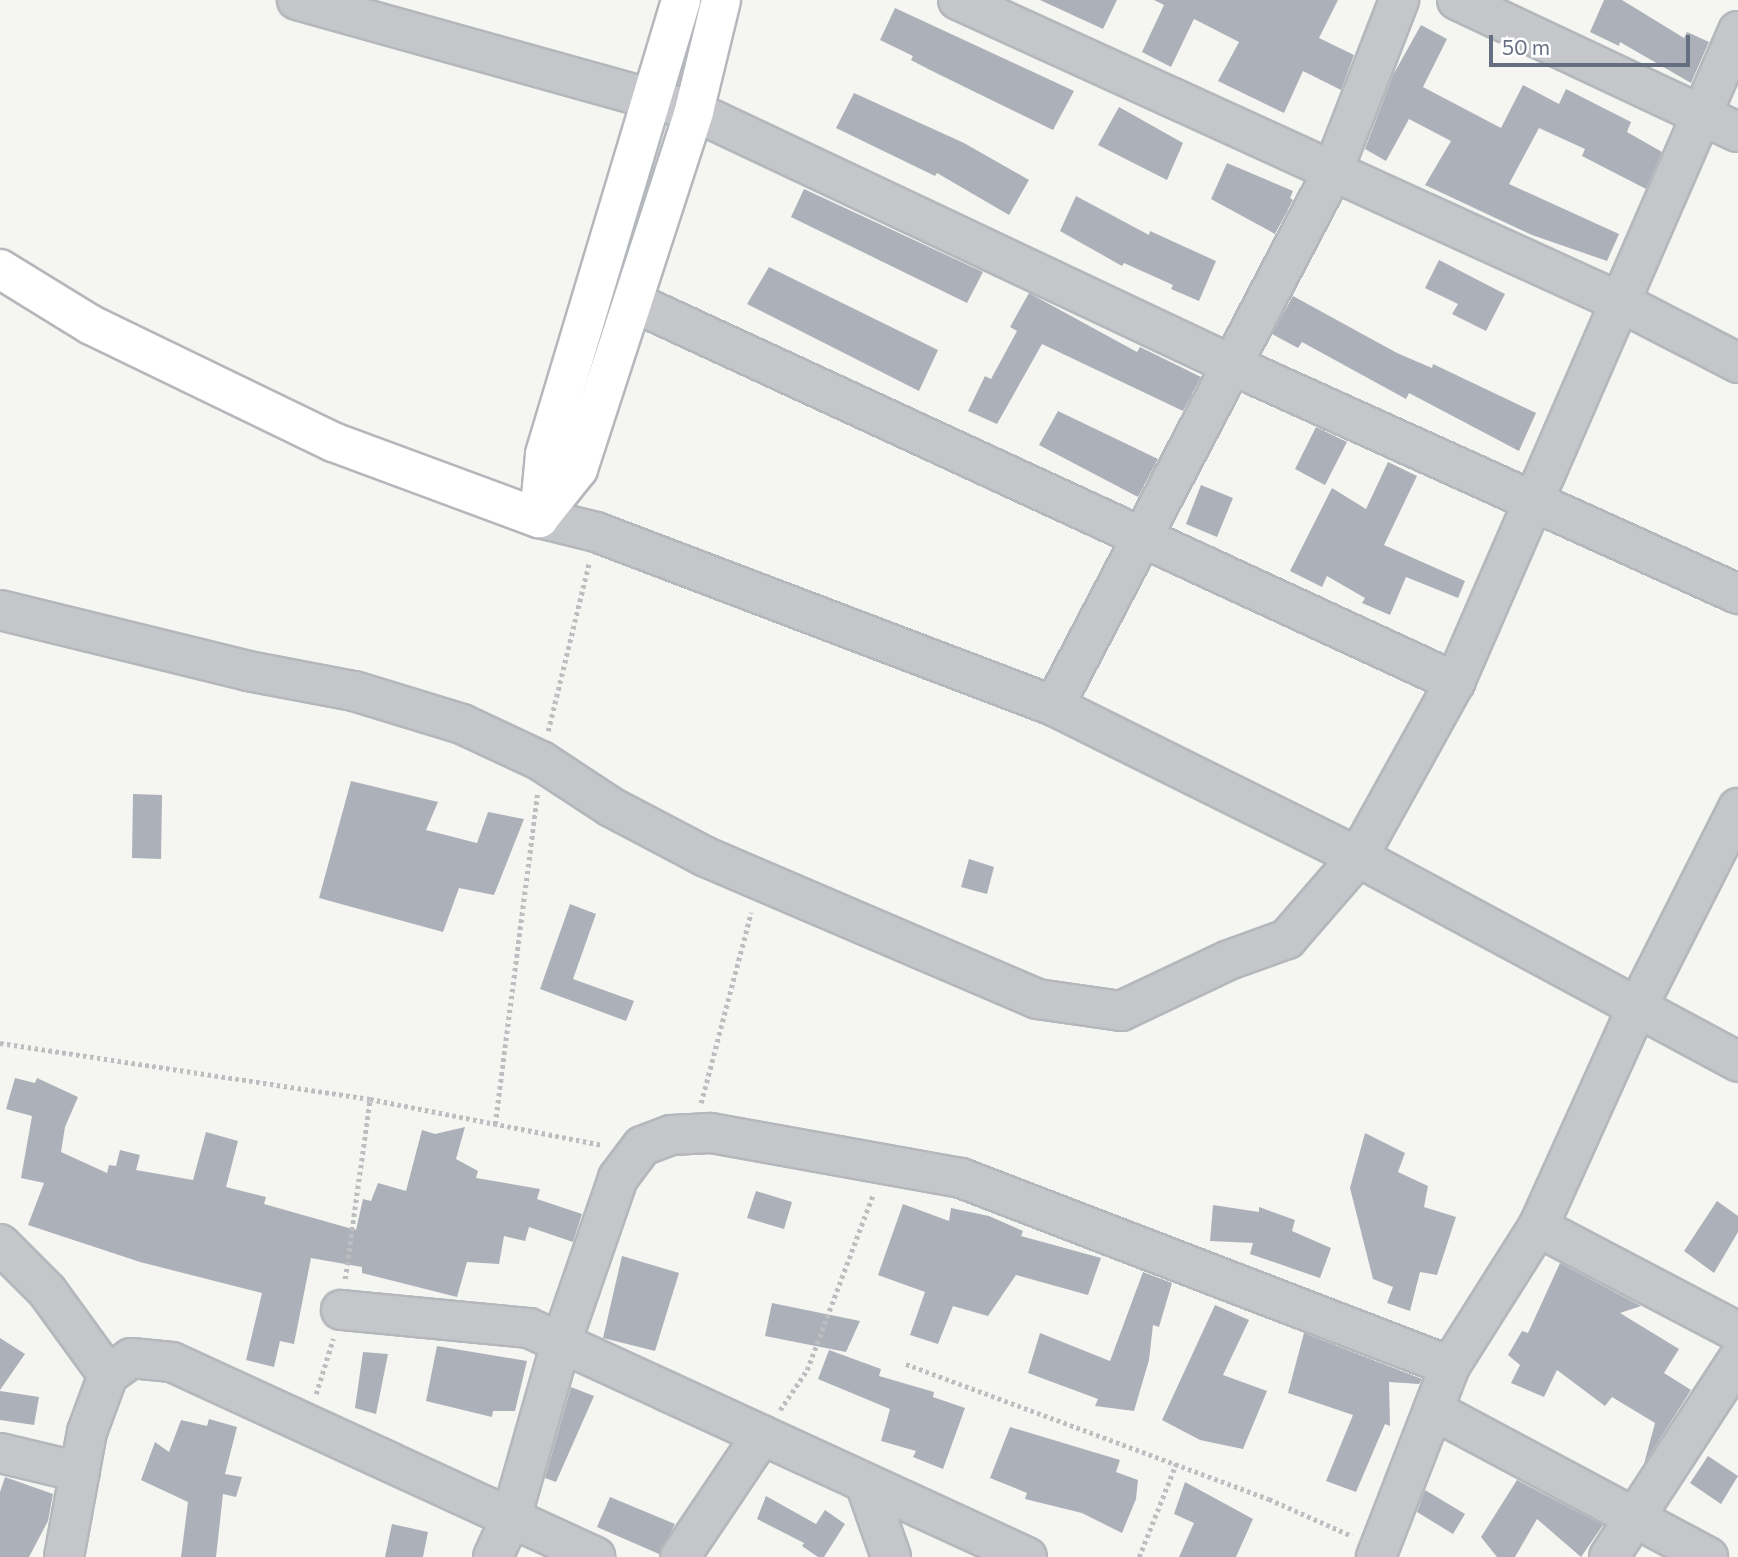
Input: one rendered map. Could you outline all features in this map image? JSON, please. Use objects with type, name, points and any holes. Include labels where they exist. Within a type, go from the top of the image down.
[{"type":"main road","points":[[539,517],[545,454],[681,0]]},
{"type":"main road","points":[[539,517],[578,469],[694,111],[721,0]]},
{"type":"main road","points":[[0,269],[91,325],[333,442],[539,517]]},
{"type":"street","points":[[297,0],[694,111],[1230,364],[1535,499],[1738,594]]},
{"type":"street","points":[[958,0],[1332,173],[1622,303],[1738,363]]},
{"type":"street","points":[[1054,706],[1142,540],[1230,364],[1332,173],[1399,0]]},
{"type":"street","points":[[1457,0],[1738,132]]},
{"type":"street","points":[[0,610],[248,671],[354,691],[462,724],[541,761],[611,807],[760,881],[1037,999],[1121,1011],[1229,960],[1287,939],[1359,857],[1455,682],[1704,115],[1738,31]]},
{"type":"street","points":[[633,302],[1142,540],[1455,682]]},
{"type":"street","points":[[539,517],[596,533],[1054,706],[1359,857],[1738,1062]]},
{"type":"street","points":[[1378,1553],[1450,1366],[1538,1227],[1638,1006],[1738,808]]},
{"type":"street","points":[[493,1557],[513,1515],[561,1343],[618,1178],[637,1152],[671,1135],[711,1133],[961,1178],[1450,1366]]},
{"type":"street","points":[[1538,1227],[1738,1332]]},
{"type":"street","points":[[0,1244],[47,1290],[108,1375]]},
{"type":"street","points":[[341,1310],[529,1328],[1027,1557]]},
{"type":"street","points":[[64,1557],[87,1432],[108,1375],[131,1358],[172,1362],[513,1515],[595,1557]]},
{"type":"street","points":[[1609,1557],[1632,1516],[1738,1359]]},
{"type":"street","points":[[1433,1410],[1709,1557]]},
{"type":"street","points":[[680,1557],[762,1435]]},
{"type":"street","points":[[0,1453],[80,1472]]},
{"type":"street","points":[[865,1483],[891,1557]]},
{"type":"path","points":[[495,1124],[541,761],[596,533]]},
{"type":"path","points":[[692,1134],[760,881]]},
{"type":"path","points":[[0,1043],[370,1100],[637,1152]]},
{"type":"path","points":[[308,1423],[341,1310],[370,1100]]},
{"type":"path","points":[[762,1435],[807,1370],[884,1164]]},
{"type":"path","points":[[906,1364],[1269,1499],[1378,1553]]},
{"type":"path","points":[[1139,1557],[1176,1464]]},
{"type":"building","points":[[1040,0],[1117,0],[1103,29]]},
{"type":"building","points":[[1154,0],[1338,0],[1319,38],[1354,55],[1341,90],[1303,71],[1284,113],[1218,81],[1239,42],[1194,19],[1171,67],[1142,52],[1164,5]]},
{"type":"building","points":[[1604,0],[1622,0],[1684,38],[1687,32],[1709,42],[1691,83],[1620,42],[1619,46],[1590,32]]},
{"type":"building","points":[[895,8],[1074,91],[1053,130],[930,70],[911,60],[913,56],[880,40]]},
{"type":"building","points":[[1421,25],[1447,39],[1423,87],[1501,128],[1523,85],[1559,104],[1566,89],[1631,122],[1627,132],[1662,152],[1646,189],[1582,156],[1585,149],[1539,128],[1509,184],[1619,234],[1607,261],[1532,235],[1425,185],[1451,141],[1409,119],[1386,161],[1365,149],[1393,75]]},
{"type":"building","points":[[854,93],[964,143],[1029,180],[1009,215],[937,173],[935,176],[836,128]]},
{"type":"building","points":[[1119,107],[1183,143],[1167,180],[1098,145]]},
{"type":"building","points":[[1227,163],[1293,191],[1290,198],[1293,200],[1275,234],[1211,199]]},
{"type":"building","points":[[804,189],[983,272],[967,303],[791,217]]},
{"type":"building","points":[[1076,196],[1149,235],[1150,231],[1216,261],[1199,301],[1171,289],[1173,285],[1124,263],[1122,266],[1060,231]]},
{"type":"building","points":[[1439,260],[1505,294],[1486,331],[1452,314],[1458,304],[1425,288]]},
{"type":"building","points":[[769,267],[938,350],[919,391],[747,304]]},
{"type":"building","points":[[1029,293],[1137,352],[1140,347],[1201,377],[1183,411],[1042,344],[997,424],[968,411],[985,376],[991,379],[1017,331],[1010,327]]},
{"type":"building","points":[[1293,296],[1397,353],[1432,368],[1433,364],[1536,413],[1519,451],[1409,393],[1406,399],[1302,342],[1298,348],[1272,334]]},
{"type":"building","points":[[1058,411],[1158,459],[1138,497],[1039,445]]},
{"type":"building","points":[[1316,427],[1347,442],[1325,485],[1295,469]]},
{"type":"building","points":[[1388,462],[1417,476],[1384,545],[1465,581],[1458,598],[1406,577],[1390,615],[1362,603],[1365,598],[1327,576],[1322,587],[1290,571],[1332,488],[1366,509]]},
{"type":"building","points":[[1201,485],[1233,498],[1217,537],[1186,524]]},
{"type":"building","points":[[351,781],[438,802],[426,830],[477,843],[488,812],[524,819],[494,895],[459,888],[443,932],[319,898]]},
{"type":"building","points":[[133,794],[162,795],[161,859],[132,858]]},
{"type":"building","points":[[969,859],[994,867],[987,894],[961,887]]},
{"type":"building","points":[[570,904],[596,914],[573,979],[634,1001],[626,1021],[540,989]]},
{"type":"building","points":[[15,1078],[35,1083],[37,1078],[78,1097],[65,1127],[61,1152],[107,1173],[109,1165],[116,1166],[120,1150],[140,1155],[136,1170],[193,1180],[206,1132],[238,1141],[226,1187],[266,1197],[264,1204],[356,1230],[363,1199],[371,1201],[378,1183],[406,1191],[422,1130],[435,1134],[465,1127],[456,1159],[478,1171],[476,1178],[540,1189],[537,1199],[582,1214],[573,1242],[529,1227],[525,1241],[504,1236],[499,1264],[467,1262],[457,1297],[362,1273],[362,1267],[311,1258],[294,1344],[280,1341],[274,1367],[246,1360],[262,1293],[140,1262],[28,1225],[44,1183],[21,1178],[32,1116],[6,1109]]},
{"type":"building","points":[[1365,1133],[1405,1153],[1398,1172],[1428,1186],[1424,1207],[1456,1217],[1437,1275],[1420,1272],[1410,1311],[1387,1303],[1393,1287],[1373,1279],[1350,1188]]},
{"type":"building","points":[[756,1191],[792,1202],[784,1229],[747,1218]]},
{"type":"building","points":[[1717,1201],[1738,1216],[1738,1232],[1714,1273],[1684,1251]]},
{"type":"building","points":[[903,1204],[949,1221],[951,1208],[989,1216],[1023,1231],[1021,1236],[1101,1258],[1088,1295],[1016,1275],[988,1316],[953,1306],[938,1344],[910,1335],[925,1292],[878,1275]]},
{"type":"building","points":[[1213,1205],[1259,1212],[1259,1207],[1295,1220],[1292,1231],[1331,1248],[1320,1278],[1250,1254],[1253,1243],[1210,1241]]},
{"type":"building","points":[[622,1256],[679,1273],[655,1351],[603,1338]]},
{"type":"building","points":[[1560,1263],[1641,1306],[1620,1313],[1679,1349],[1664,1373],[1691,1390],[1644,1464],[1655,1423],[1612,1397],[1605,1406],[1557,1370],[1544,1397],[1511,1383],[1520,1365],[1508,1355],[1522,1331],[1528,1333]]},
{"type":"building","points":[[1143,1272],[1172,1283],[1159,1327],[1153,1325],[1149,1360],[1134,1411],[1095,1406],[1098,1399],[1028,1373],[1040,1333],[1110,1361]]},
{"type":"building","points":[[772,1303],[860,1321],[846,1352],[765,1336]]},
{"type":"building","points":[[1215,1305],[1249,1320],[1223,1375],[1267,1391],[1243,1449],[1200,1440],[1162,1420]]},
{"type":"building","points":[[1304,1333],[1422,1379],[1419,1384],[1389,1382],[1390,1426],[1385,1424],[1356,1492],[1326,1481],[1353,1415],[1288,1393]]},
{"type":"building","points":[[0,1338],[25,1354],[0,1390]]},
{"type":"building","points":[[437,1346],[527,1361],[515,1411],[493,1411],[492,1417],[426,1401]]},
{"type":"building","points":[[829,1350],[881,1369],[879,1376],[934,1392],[933,1397],[965,1408],[943,1469],[913,1457],[916,1451],[881,1441],[890,1409],[818,1379]]},
{"type":"building","points":[[363,1352],[388,1354],[376,1414],[355,1408]]},
{"type":"building","points":[[571,1387],[594,1396],[556,1482],[545,1478]]},
{"type":"building","points":[[0,1391],[39,1397],[34,1425],[0,1420]]},
{"type":"building","points":[[209,1419],[237,1427],[225,1474],[242,1477],[236,1497],[223,1494],[216,1557],[181,1557],[188,1502],[141,1480],[155,1442],[169,1452],[181,1420],[207,1426]]},
{"type":"building","points":[[1010,1427],[1120,1460],[1116,1472],[1138,1480],[1136,1499],[1122,1533],[1082,1513],[1025,1499],[1027,1493],[990,1478]]},
{"type":"building","points":[[1708,1456],[1738,1476],[1721,1504],[1690,1483]]},
{"type":"building","points":[[5,1477],[53,1494],[48,1521],[29,1557],[0,1557],[0,1492]]},
{"type":"building","points":[[1517,1480],[1603,1525],[1581,1557],[1537,1519],[1515,1557],[1497,1557],[1481,1537]]},
{"type":"building","points":[[1185,1482],[1253,1519],[1236,1557],[1179,1557],[1194,1523],[1174,1514]]},
{"type":"building","points":[[1425,1490],[1465,1514],[1453,1534],[1417,1512]]},
{"type":"building","points":[[766,1496],[816,1524],[825,1510],[845,1524],[824,1557],[818,1557],[802,1546],[804,1543],[757,1519]]},
{"type":"building","points":[[610,1497],[675,1524],[659,1554],[597,1527]]},
{"type":"building","points":[[392,1524],[428,1532],[423,1557],[385,1557]]}]
